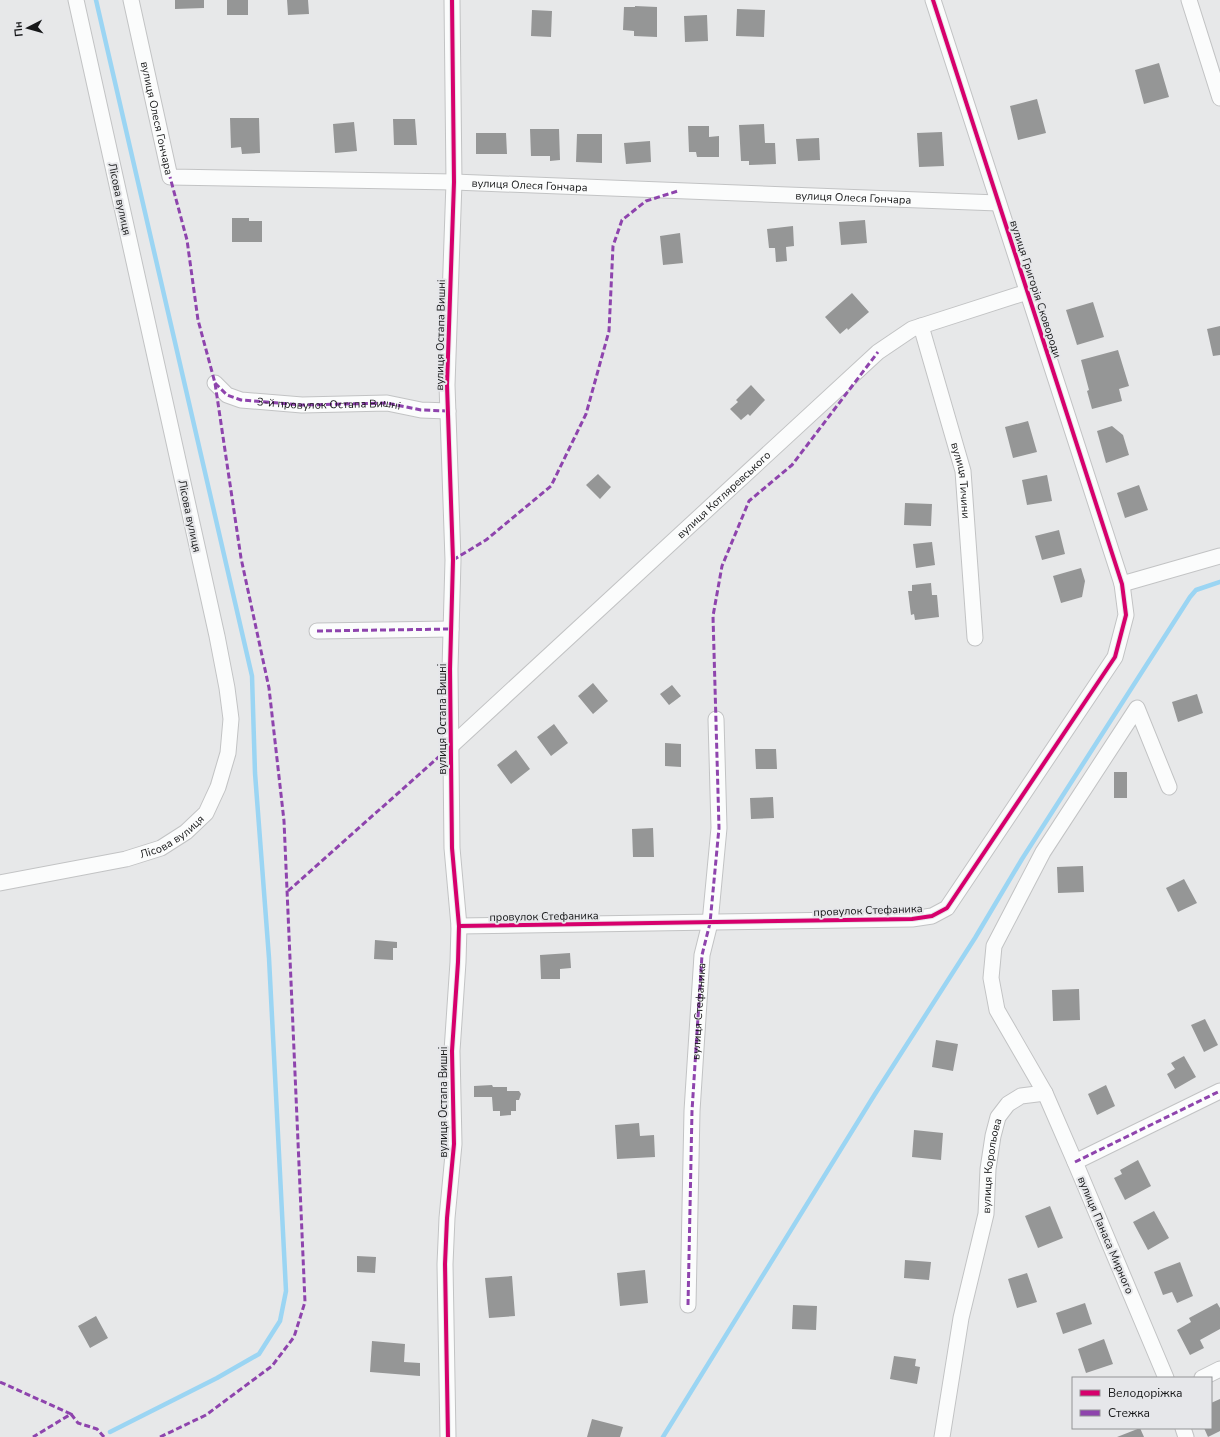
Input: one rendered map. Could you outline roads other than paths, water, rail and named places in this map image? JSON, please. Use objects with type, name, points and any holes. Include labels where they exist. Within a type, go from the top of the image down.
[{"type":"street","name":"Лісова вулиця","points":[[0,883],[126,859],[161,848],[186,832],[206,813],[218,788],[228,753],[231,719],[228,688],[217,636],[76,0]]},
{"type":"street","name":"вулиця Олеся Гончара","points":[[131,0],[170,177],[454,182],[998,204]]},
{"type":"street","name":"вулиця Остапа Вишні","points":[[448,1437],[445,1264],[447,1218],[454,1144],[452,1051],[459,926],[452,848],[451,629],[453,560],[448,411],[454,182],[452,0]]},
{"type":"street","name":"вулиця Григорія Сковороди","points":[[933,0],[1122,584]]},
{"type":"street","points":[[1189,0],[1220,98]]},
{"type":"street","name":"вулиця Котляревського","points":[[451,746],[878,352],[912,329],[1027,292]]},
{"type":"street","name":"вулиця Тичини","points":[[921,326],[963,471],[975,638]]},
{"type":"street","name":"3-й провулок Остапа Вишні","points":[[215,383],[227,395],[241,400],[302,405],[387,403],[421,410],[448,411]]},
{"type":"street","points":[[1122,584],[1220,556]]},
{"type":"street","name":"провулок Стефаника","points":[[459,926],[912,919],[932,916],[947,908],[1115,657],[1126,615],[1122,584]]},
{"type":"street","points":[[317,631],[451,629]]},
{"type":"street","points":[[1045,1093],[998,1010],[991,978],[994,946],[1043,852],[1137,708],[1169,787]]},
{"type":"street","name":"вулиця Стефаника","points":[[688,1305],[693,1095],[702,955],[710,923],[719,828],[716,719]]},
{"type":"street","points":[[1075,1162],[1220,1092]]},
{"type":"street","name":"вулиця Панаса Мирного","points":[[1045,1093],[1166,1377]]},
{"type":"street","name":"вулиця Корольова","points":[[942,1437],[961,1318],[986,1214],[988,1169],[992,1136],[998,1117],[1008,1104],[1021,1096],[1045,1093]]},
{"type":"street","points":[[1204,1377],[1220,1369]]},
{"type":"waterway","points":[[96,0],[252,676],[255,773],[269,958],[286,1291],[280,1321],[259,1354],[217,1378],[110,1432]]},
{"type":"waterway","points":[[663,1437],[875,1094],[975,938],[1022,859],[1190,597],[1196,590],[1220,582]]}]
